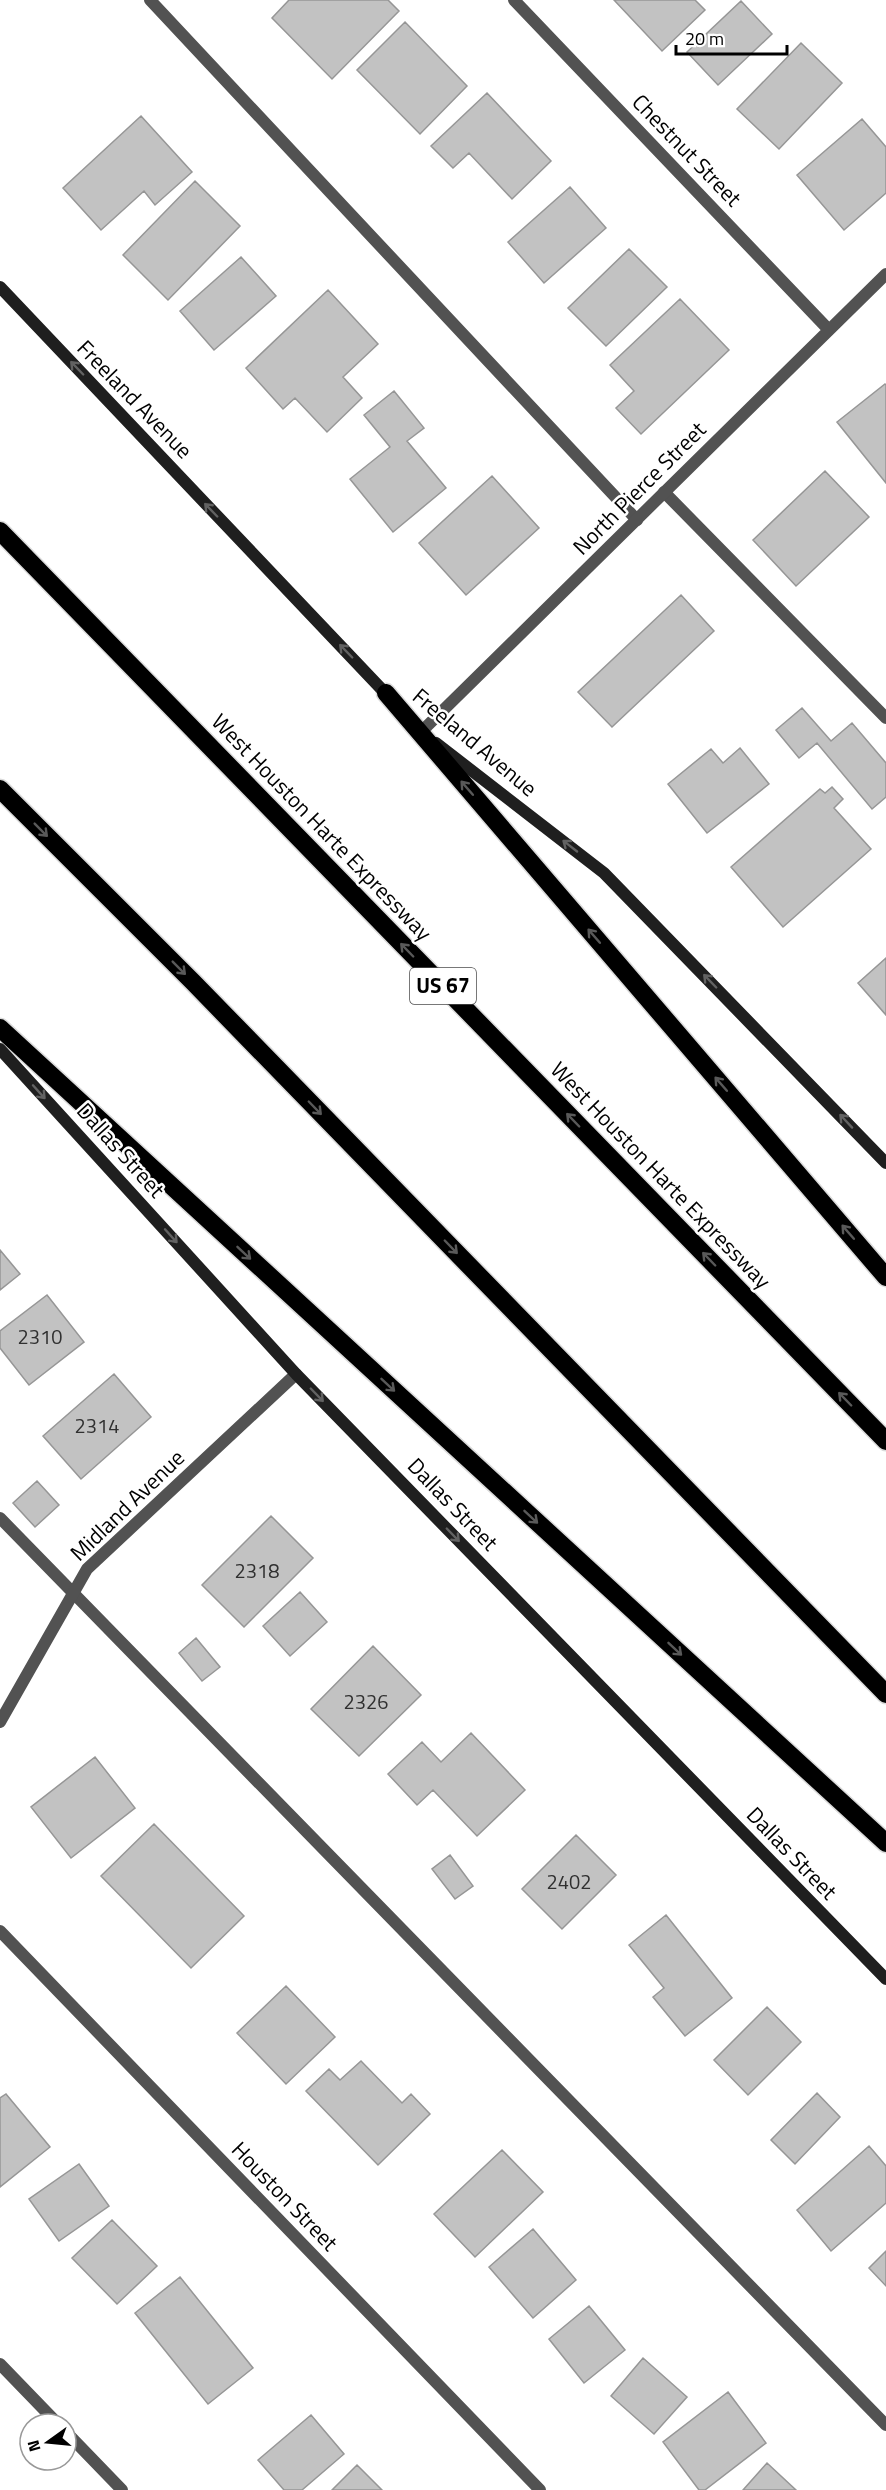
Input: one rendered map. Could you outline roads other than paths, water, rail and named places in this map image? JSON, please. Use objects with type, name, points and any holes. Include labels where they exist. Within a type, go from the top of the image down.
[{"type":"highway","name":"West Houston Harte Expressway","points":[[0,531],[886,1441]]},
{"type":"highway","points":[[386,693],[886,1276]]},
{"type":"highway","points":[[0,789],[218,1007],[886,1694]]},
{"type":"highway","points":[[0,1028],[886,1843]]},
{"type":"main road","name":"Freeland Avenue","points":[[0,287],[422,731],[604,873],[886,1163]]},
{"type":"main road","name":"Dallas Street","points":[[0,1049],[296,1374],[886,1980]]},
{"type":"street","points":[[150,0],[637,520]]},
{"type":"street","name":"Chestnut Street","points":[[514,0],[829,330]]},
{"type":"street","name":"North Pierce Street","points":[[422,731],[886,274]]},
{"type":"street","points":[[664,492],[886,718]]},
{"type":"street","name":"Midland Avenue","points":[[0,1722],[87,1569],[296,1374]]},
{"type":"street","points":[[0,1518],[886,2425]]},
{"type":"street","name":"Houston Street","points":[[0,1931],[540,2490]]},
{"type":"street","points":[[0,2364],[46,2412]]},
{"type":"street","points":[[78,2444],[122,2490]]}]
